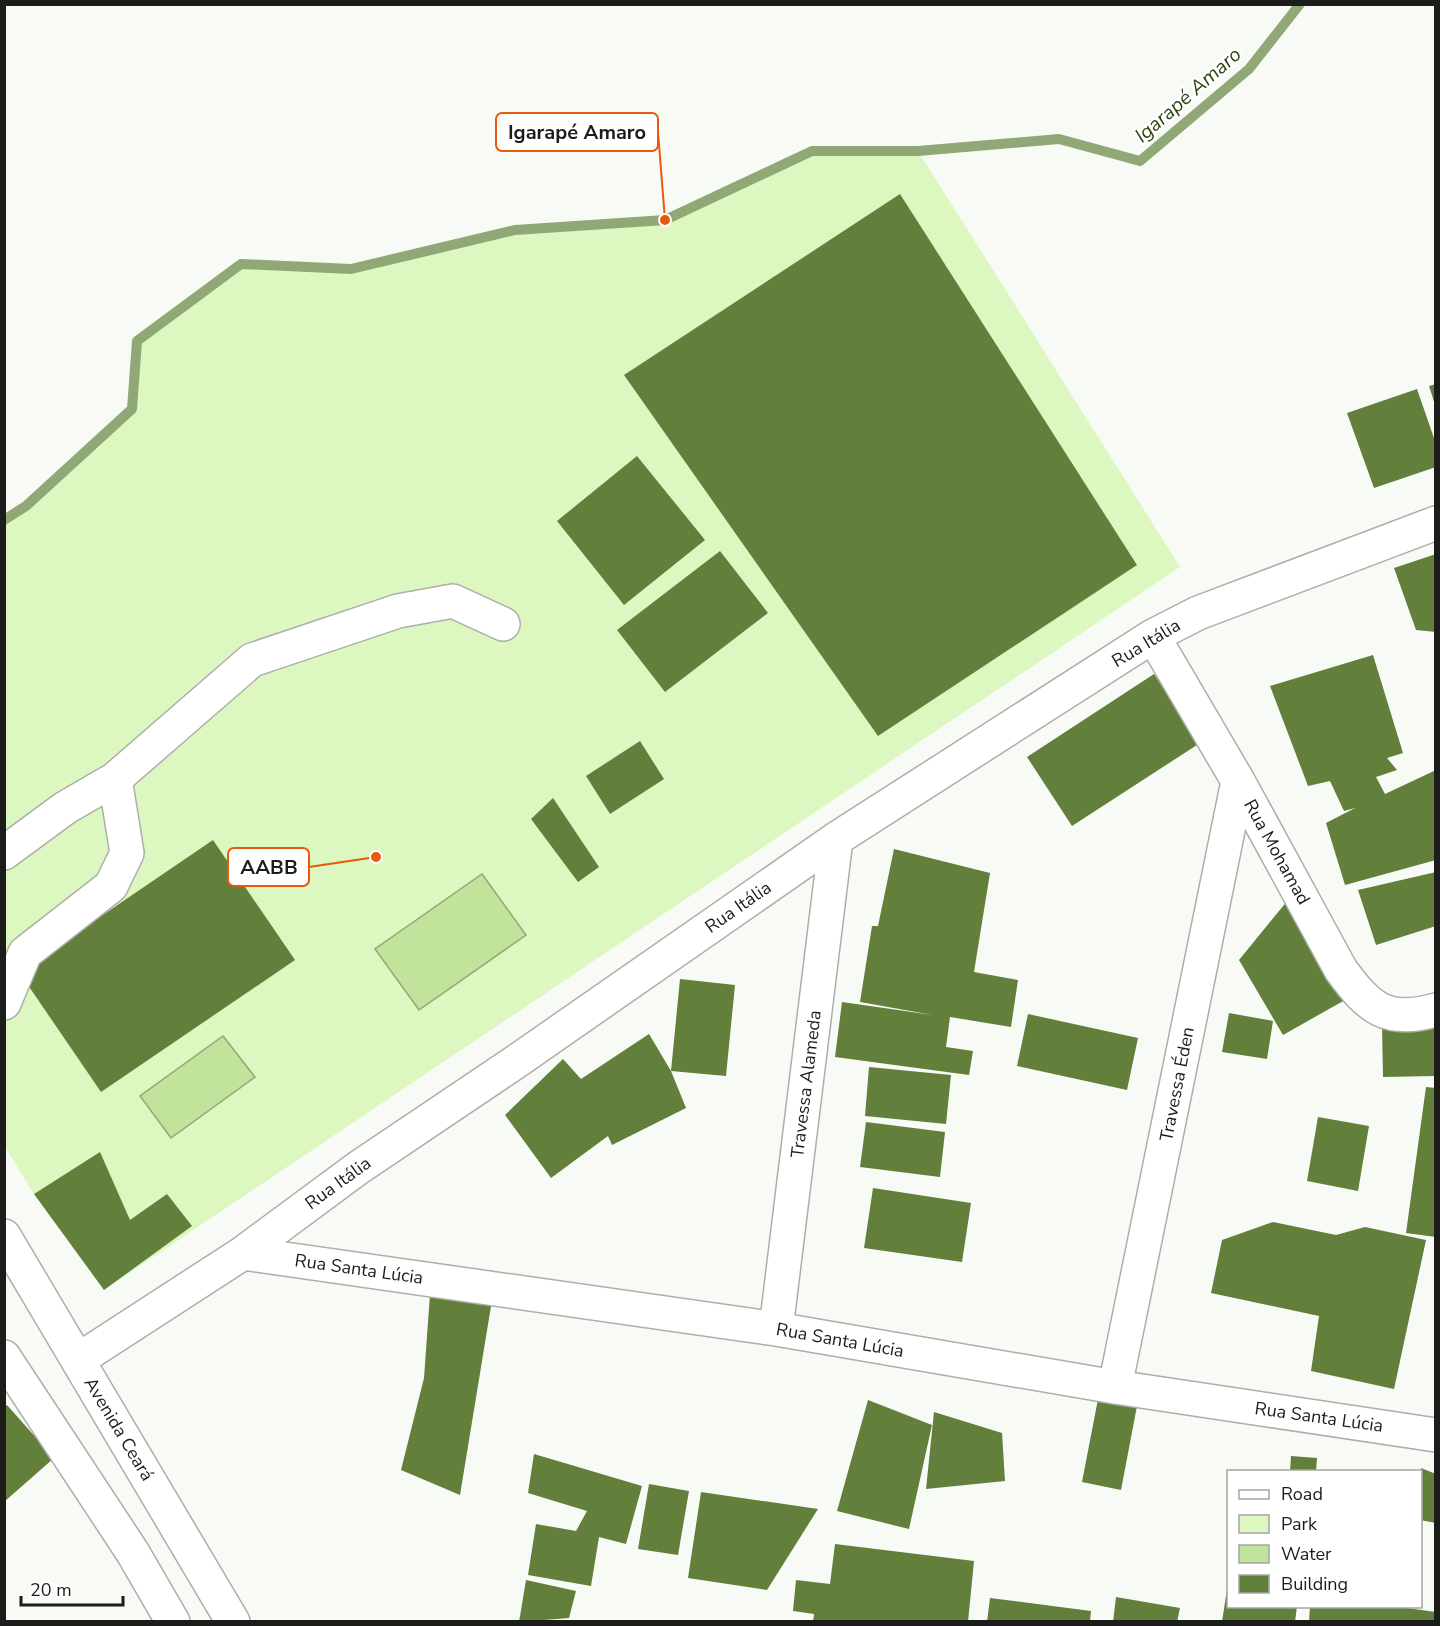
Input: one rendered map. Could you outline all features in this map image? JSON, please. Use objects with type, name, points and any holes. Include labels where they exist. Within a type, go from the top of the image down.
[{"type":"street","name":"Rua Itália","points":[[78,1360],[243,1253],[358,1168],[514,1063],[836,839],[1153,636],[1198,613],[1436,523]]},
{"type":"street","points":[[4,853],[65,808],[115,779],[252,660],[398,611],[453,601],[503,624]]},
{"type":"street","name":"Rua Mohamad","points":[[1153,636],[1238,781],[1341,970],[1361,998],[1372,1007],[1393,1013],[1415,1016],[1436,1010]]},
{"type":"street","points":[[4,1003],[25,953],[111,886],[127,853],[115,779]]},
{"type":"street","name":"Travessa Éden","points":[[1115,1387],[1238,781]]},
{"type":"street","name":"Travessa Alameda","points":[[776,1329],[836,839]]},
{"type":"street","name":"Avenida Ceará","points":[[4,1236],[233,1622]]},
{"type":"street","name":"Rua Santa Lúcia","points":[[243,1253],[776,1329],[1115,1387],[1436,1435]]},
{"type":"street","points":[[8,1371],[133,1553],[173,1622]]},
{"type":"green space","points":[[812,151],[918,151],[1180,567],[104,1290],[34,1194],[5,1147],[5,520],[26,506],[132,409],[137,341],[241,264],[352,269],[515,230],[665,220]]},
{"type":"water","points":[[482,874],[526,935],[419,1010],[375,949]]},
{"type":"water","points":[[223,1036],[255,1077],[171,1138],[140,1096]]},
{"type":"building","points":[[900,194],[1137,565],[878,736],[624,375]]},
{"type":"building","points":[[1436,384],[1436,405],[1435,405],[1429,386]]},
{"type":"building","points":[[1417,389],[1436,444],[1436,467],[1374,488],[1347,413]]},
{"type":"building","points":[[637,456],[705,540],[624,605],[557,521]]},
{"type":"building","points":[[720,551],[768,613],[665,692],[617,630]]},
{"type":"building","points":[[1436,554],[1436,632],[1416,630],[1394,568]]},
{"type":"building","points":[[1373,655],[1403,753],[1387,758],[1397,770],[1376,777],[1385,794],[1436,770],[1436,860],[1345,885],[1326,823],[1355,808],[1344,811],[1330,781],[1308,786],[1270,686]]},
{"type":"building","points":[[1154,674],[1200,743],[1072,826],[1027,757]]},
{"type":"building","points":[[640,741],[664,779],[610,814],[586,776]]},
{"type":"building","points":[[553,798],[599,867],[578,882],[531,819]]},
{"type":"building","points":[[213,840],[295,960],[101,1092],[19,972]]},
{"type":"building","points":[[894,849],[990,873],[974,972],[1018,980],[1011,1027],[950,1017],[946,1047],[973,1051],[969,1075],[835,1057],[842,1002],[933,1015],[860,1002],[872,926],[878,926]]},
{"type":"building","points":[[1436,872],[1436,926],[1376,945],[1358,890]]},
{"type":"building","points":[[1288,900],[1345,1000],[1283,1035],[1239,960]]},
{"type":"building","points":[[680,979],[735,985],[726,1076],[671,1071]]},
{"type":"building","points":[[1229,1013],[1273,1021],[1267,1059],[1222,1052]]},
{"type":"building","points":[[1028,1014],[1138,1038],[1127,1090],[1017,1066]]},
{"type":"building","points":[[1436,1026],[1436,1076],[1383,1077],[1382,1027]]},
{"type":"building","points":[[649,1034],[671,1071],[686,1108],[612,1145],[608,1136],[551,1178],[505,1115],[563,1059],[581,1079]]},
{"type":"building","points":[[869,1067],[951,1075],[946,1124],[865,1116]]},
{"type":"building","points":[[1426,1087],[1436,1088],[1436,1237],[1406,1233]]},
{"type":"building","points":[[1318,1117],[1369,1126],[1358,1191],[1307,1181]]},
{"type":"building","points":[[866,1122],[945,1132],[940,1177],[860,1167]]},
{"type":"building","points":[[100,1152],[130,1220],[167,1194],[192,1226],[104,1290],[34,1194]]},
{"type":"building","points":[[873,1188],[971,1203],[962,1262],[864,1248]]},
{"type":"building","points":[[1273,1222],[1336,1235],[1365,1227],[1426,1240],[1394,1389],[1311,1371],[1319,1316],[1211,1293],[1222,1240]]},
{"type":"building","points":[[431,1280],[494,1288],[460,1495],[401,1470],[424,1378]]},
{"type":"building","points":[[1098,1399],[1137,1406],[1121,1490],[1082,1482]]},
{"type":"building","points":[[868,1400],[932,1425],[909,1529],[837,1511]]},
{"type":"building","points":[[7,1405],[54,1458],[4,1502],[4,1408]]},
{"type":"building","points":[[934,1412],[1002,1433],[1005,1481],[926,1489]]},
{"type":"building","points":[[534,1454],[642,1486],[626,1544],[599,1537],[591,1586],[528,1575],[536,1524],[576,1531],[587,1511],[528,1493]]},
{"type":"building","points":[[1291,1456],[1317,1458],[1316,1470],[1290,1470]]},
{"type":"building","points":[[1421,1468],[1436,1474],[1436,1523],[1422,1520]]},
{"type":"building","points":[[649,1484],[689,1491],[678,1555],[638,1549]]},
{"type":"building","points":[[701,1492],[818,1509],[767,1590],[688,1578]]},
{"type":"building","points":[[835,1544],[974,1561],[968,1622],[813,1622],[814,1614],[793,1611],[796,1580],[830,1584]]},
{"type":"building","points":[[526,1580],[576,1591],[569,1618],[519,1622]]},
{"type":"building","points":[[1227,1589],[1227,1608],[1297,1608],[1295,1622],[1222,1622]]},
{"type":"building","points":[[1116,1597],[1180,1608],[1177,1622],[1113,1622]]},
{"type":"building","points":[[990,1598],[1091,1611],[1090,1622],[987,1622]]},
{"type":"building","points":[[1310,1608],[1407,1608],[1436,1612],[1436,1622],[1309,1622]]},
{"type":"waterway","name":"Igarapé Amaro","points":[[4,520],[26,506],[132,409],[137,341],[241,264],[351,269],[515,230],[665,220],[812,151],[918,151],[1059,139],[1140,161],[1249,69],[1300,4]]},
{"type":"place","name":"Igarapé Amaro","points":[[665,220]]},
{"type":"place","name":"AABB","points":[[376,857]]}]
